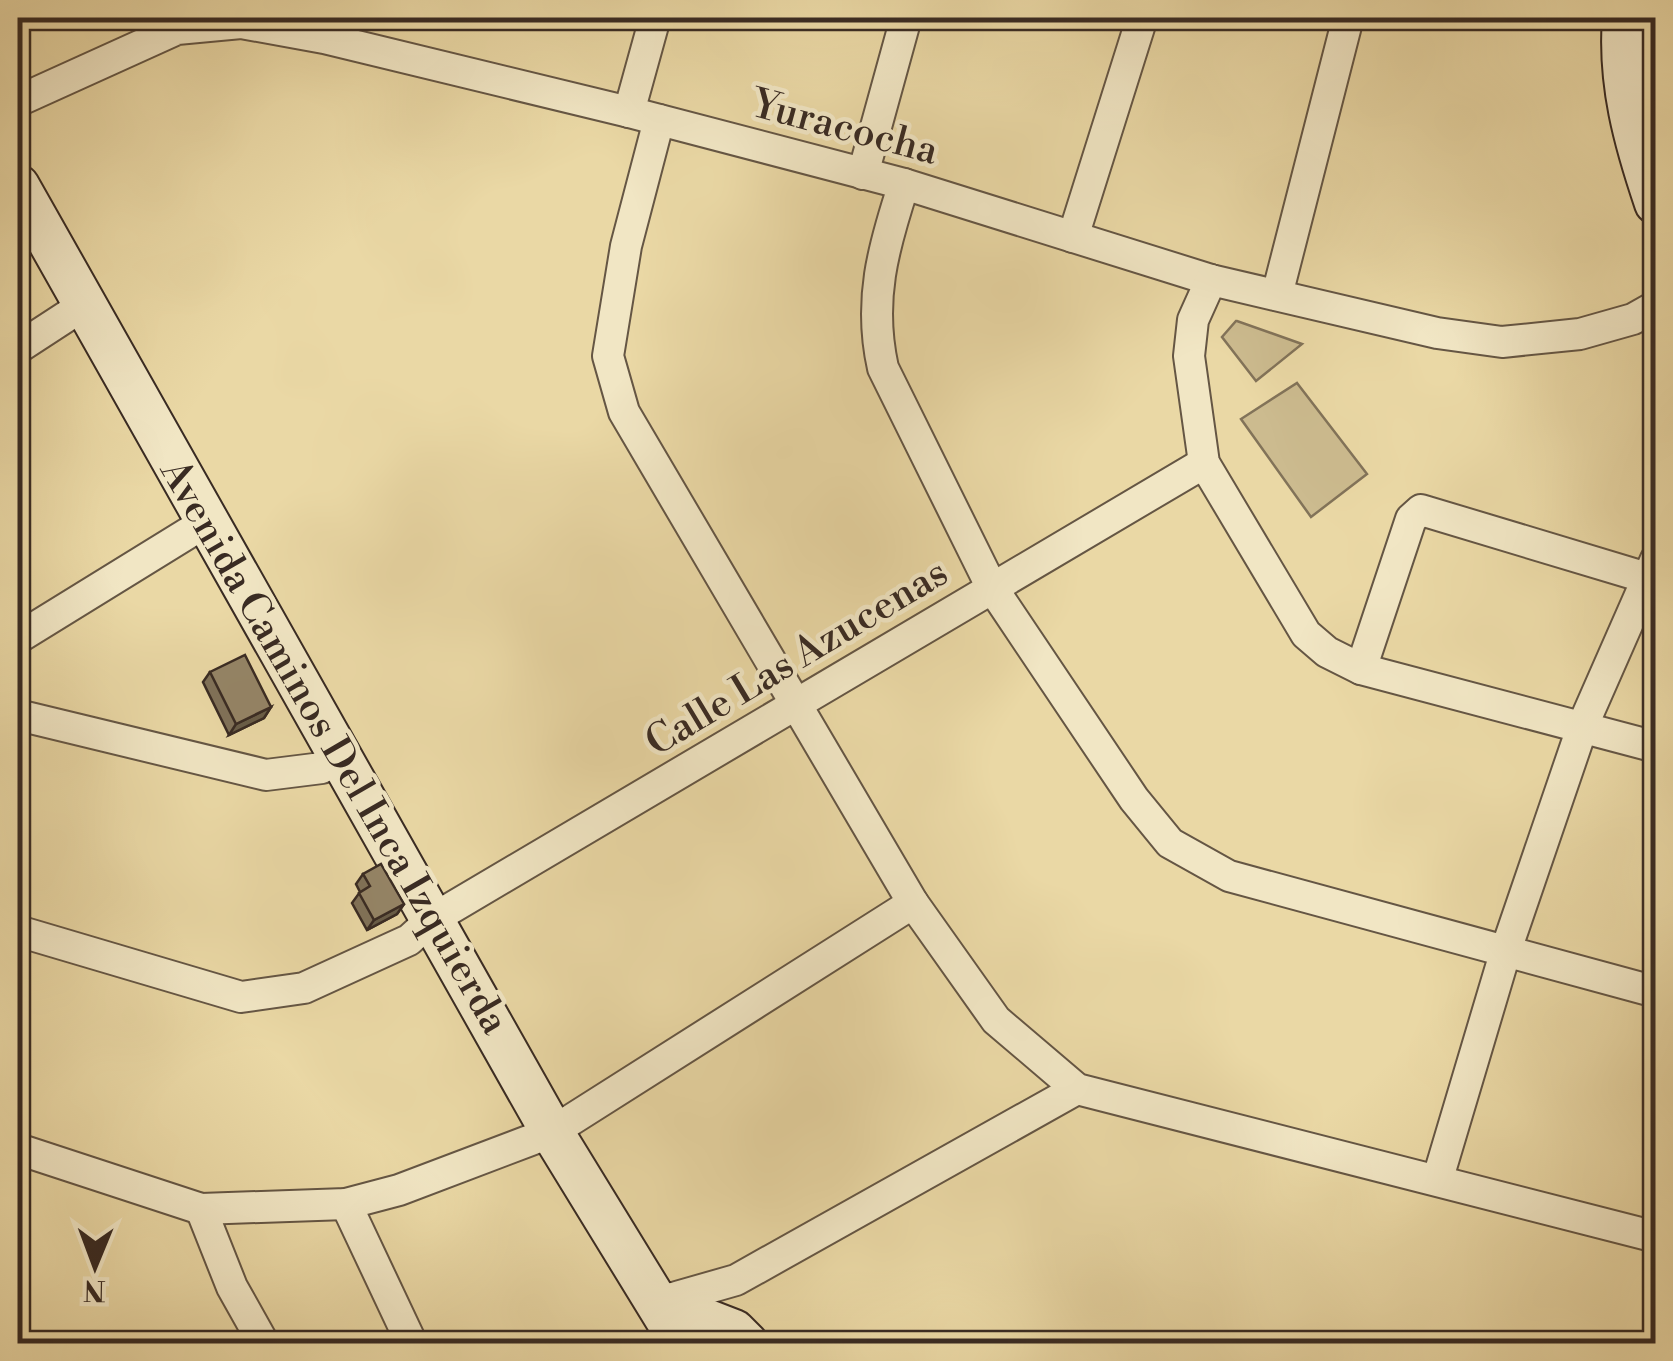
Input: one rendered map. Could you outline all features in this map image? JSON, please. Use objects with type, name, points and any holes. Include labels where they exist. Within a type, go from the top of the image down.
[{"type":"main road","points":[[1624,18],[1640,84],[1630,121],[1656,203]]},
{"type":"main road","name":"Avenida Caminos Del Inca Izquierda","points":[[18,186],[552,1132],[682,1344]]},
{"type":"main road","points":[[659,1302],[734,1331],[747,1344]]},
{"type":"street","points":[[629,112],[654,18]]},
{"type":"street","points":[[863,174],[906,18]]},
{"type":"street","points":[[1073,237],[1142,18]]},
{"type":"street","points":[[1277,295],[1348,18]]},
{"type":"street","name":"Yuracocha","points":[[18,100],[178,28],[242,23],[324,38],[629,112],[904,184],[1211,280],[1436,334],[1502,342],[1606,328],[1656,306]]},
{"type":"street","points":[[659,120],[626,246],[608,356],[624,412],[913,903],[996,1020],[1077,1089],[1438,1178],[1656,1237]]},
{"type":"street","points":[[904,184],[878,263],[878,346],[898,405],[992,586],[1134,800],[1170,843],[1229,876],[1656,992]]},
{"type":"street","points":[[1211,280],[1193,320],[1189,356],[1204,463],[1306,634],[1328,652],[1362,670],[1584,725],[1656,747]]},
{"type":"street","points":[[18,348],[84,305]]},
{"type":"street","name":"Calle Las Azucenas","points":[[18,931],[241,996],[304,988],[409,940],[431,920],[1204,463]]},
{"type":"street","points":[[1362,670],[1411,518],[1421,510],[1651,568],[1584,725],[1506,950],[1438,1178]]},
{"type":"street","points":[[18,638],[206,522]]},
{"type":"street","points":[[18,715],[266,775],[322,768],[338,757]]},
{"type":"street","points":[[18,1149],[201,1209],[288,1210],[346,1204],[434,1178],[552,1132],[913,903]]},
{"type":"street","points":[[659,1302],[736,1280],[1077,1089]]},
{"type":"street","points":[[346,1204],[412,1344]]},
{"type":"street","points":[[201,1209],[232,1287],[264,1344]]},
{"type":"shaded area","points":[[1236,321],[1302,344],[1256,381],[1222,337]]},
{"type":"shaded area","points":[[1297,383],[1367,474],[1311,517],[1241,419]]},
{"type":"building","points":[[245,655],[271,707],[236,724],[210,672]]},
{"type":"building","points":[[381,864],[404,904],[374,920],[359,893],[370,886],[363,874]]}]
